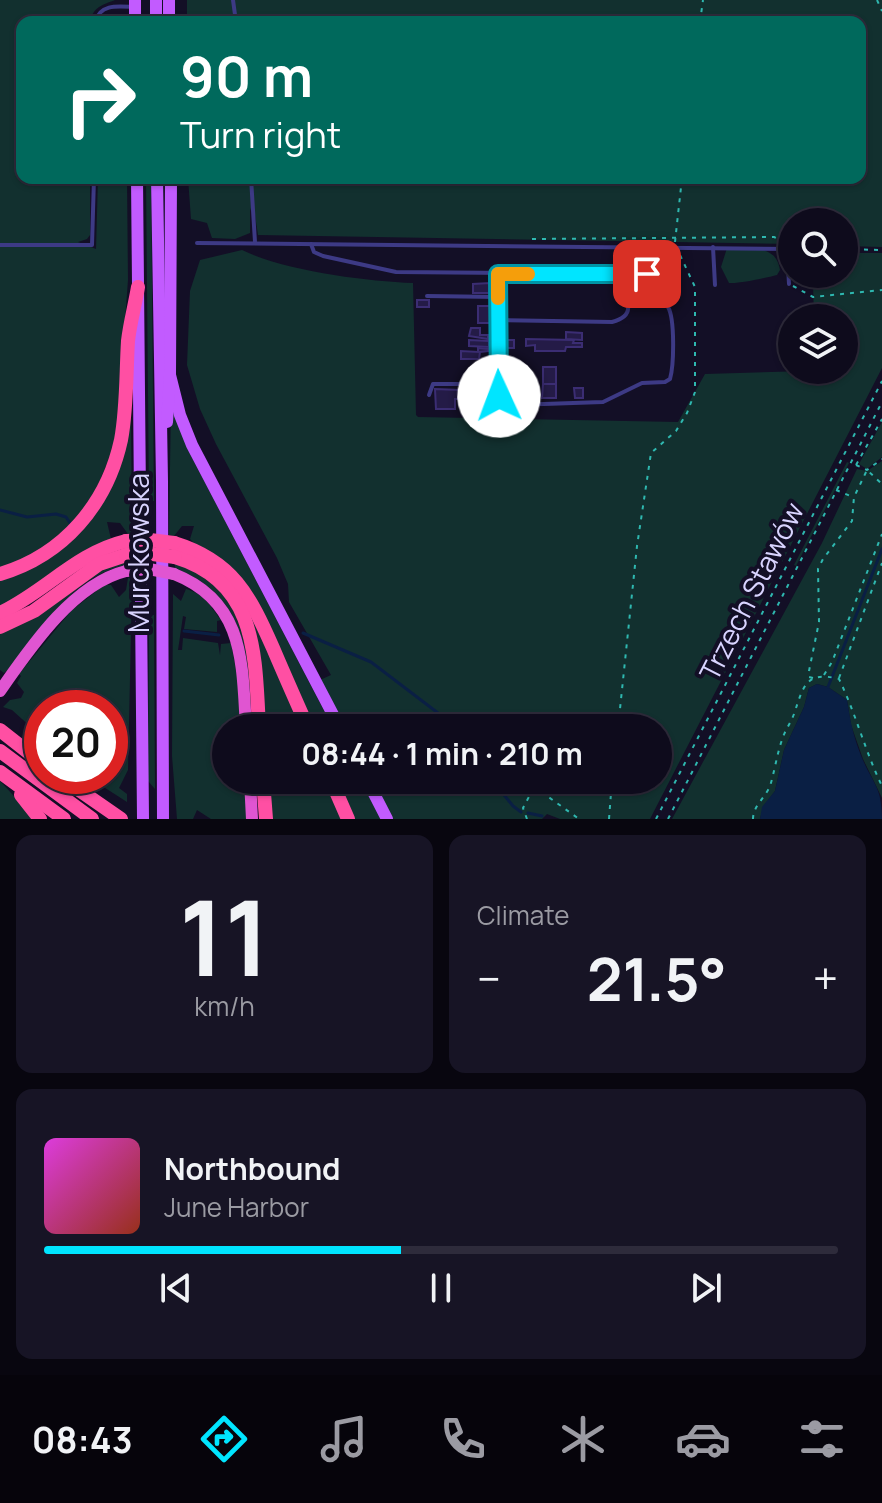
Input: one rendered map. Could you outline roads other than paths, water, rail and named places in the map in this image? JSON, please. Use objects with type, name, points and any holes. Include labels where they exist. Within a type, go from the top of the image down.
[{"type":"highway","points":[[0,574],[31,562],[57,546],[82,522],[106,485],[122,437],[128,338],[138,287]]},
{"type":"highway","points":[[0,627],[34,611],[126,548],[150,540],[211,559],[241,586],[257,611],[302,714]]},
{"type":"highway","points":[[0,613],[26,599],[96,550],[126,548]]},
{"type":"highway","points":[[175,550],[222,583],[245,616],[256,668],[258,714]]},
{"type":"highway","points":[[0,690],[66,607],[99,581],[126,571],[149,569],[174,574],[197,584],[210,595],[230,622],[241,659],[245,714]]},
{"type":"highway","points":[[0,730],[24,749]]},
{"type":"highway","points":[[0,751],[92,819]]},
{"type":"highway","points":[[0,774],[40,819]]},
{"type":"highway","points":[[0,774],[64,819]]},
{"type":"highway","points":[[85,794],[121,819]]},
{"type":"highway","points":[[251,794],[252,819]]},
{"type":"highway","points":[[264,794],[266,819]]},
{"type":"highway","points":[[337,794],[348,819]]},
{"type":"main road","name":"Murckowska","points":[[137,184],[143,819]]},
{"type":"main road","name":"Murckowska","points":[[157,184],[163,819]]},
{"type":"main road","points":[[162,481],[170,375],[171,184]]},
{"type":"main road","points":[[170,375],[180,415],[192,445],[333,714]]},
{"type":"main road","points":[[374,794],[387,819]]},
{"type":"lane","points":[[97,16],[106,8],[135,3]]},
{"type":"lane","points":[[0,245],[92,245],[94,184]]},
{"type":"lane","points":[[251,184],[255,242]]},
{"type":"lane","points":[[197,243],[778,249]]},
{"type":"lane","points":[[311,244],[314,252],[323,256],[384,271],[647,274],[671,316],[670,379],[642,383],[603,402],[514,405],[502,402],[498,378],[498,274]]},
{"type":"lane","points":[[713,247],[715,285]]},
{"type":"lane","points":[[498,320],[620,320],[628,304],[614,274]]},
{"type":"lane","points":[[427,296],[498,297]]},
{"type":"lane","points":[[429,395],[433,384],[461,384],[498,378]]},
{"type":"water","points":[[817,684],[828,687],[847,700],[857,744],[879,792],[882,819],[760,819],[762,807],[775,791],[784,750],[804,707],[809,688]]},
{"type":"waterway","points":[[0,510],[27,517],[56,514],[66,517],[70,523]]},
{"type":"waterway","points":[[828,687],[882,549]]},
{"type":"waterway","points":[[184,631],[219,635]]},
{"type":"waterway","points":[[303,633],[371,662],[439,714]]},
{"type":"waterway","points":[[503,794],[521,812]]},
{"type":"waterway","points":[[528,813],[542,816]]}]
